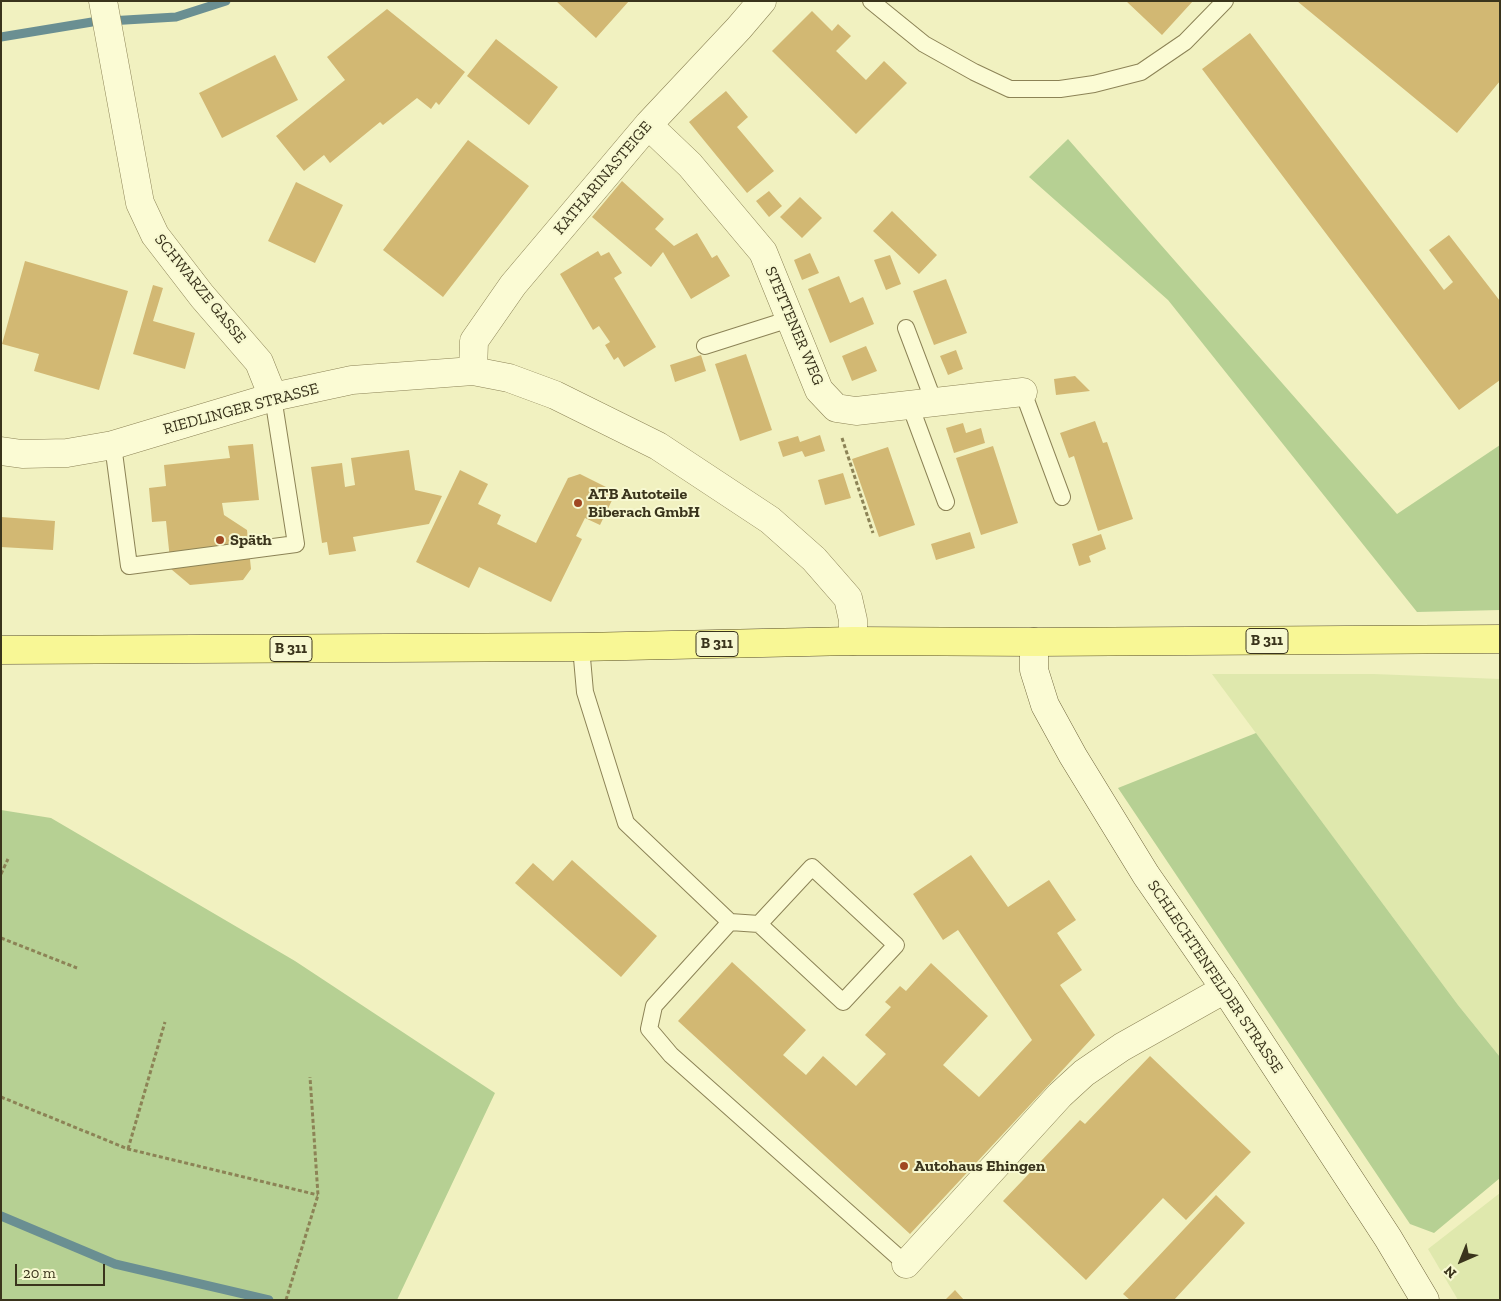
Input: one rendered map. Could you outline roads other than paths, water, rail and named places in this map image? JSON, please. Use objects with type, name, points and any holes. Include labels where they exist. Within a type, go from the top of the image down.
[{"type":"main road","name":"B 311","points":[[1,650],[581,647],[853,641],[1034,642],[1500,639]]},
{"type":"street","name":"KATHARINASTEIGE","points":[[473,371],[474,341],[513,285],[648,125],[762,1]]},
{"type":"street","name":"SCHWARZE GASSE","points":[[104,4],[140,203],[155,234],[202,296],[259,362],[273,397]]},
{"type":"street","name":"STETTENER WEG","points":[[648,125],[690,165],[763,252],[819,390],[836,408],[856,411],[922,403]]},
{"type":"street","name":"RIEDLINGER STRASSE","points":[[1,451],[22,454],[67,453],[113,444],[273,397],[352,380],[473,371],[509,378],[555,395],[658,446],[770,520],[814,560],[848,598],[853,620],[853,641]]},
{"type":"street","points":[[922,403],[1024,392]]},
{"type":"street","name":"SCHLECHTENFELDER STRASSE","points":[[1034,642],[1034,670],[1045,705],[1073,756],[1146,875],[1225,989],[1388,1238],[1424,1300]]},
{"type":"street","points":[[906,1264],[1060,1095],[1084,1073],[1122,1047],[1225,989]]},
{"type":"lane","points":[[871,1],[924,44],[974,72],[1010,89],[1060,89],[1094,84],[1141,72],[1185,42],[1225,1]]},
{"type":"lane","points":[[705,346],[790,318]]},
{"type":"lane","points":[[906,328],[946,502]]},
{"type":"lane","points":[[1024,392],[1062,497]]},
{"type":"lane","points":[[113,444],[129,566],[296,544],[273,397]]},
{"type":"lane","points":[[581,647],[585,692],[626,823],[730,922],[759,924],[843,1002],[896,944],[812,867],[759,924]]},
{"type":"lane","points":[[730,922],[654,1006],[649,1029],[672,1055],[906,1264]]},
{"type":"waterway","points":[[1,37],[92,22],[176,17],[226,1]]},
{"type":"waterway","points":[[1,1216],[115,1264],[269,1300]]},
{"type":"place","name":"ATB Autoteile Biberach GmbH","points":[[578,503]]},
{"type":"place","name":"Späth","points":[[220,540]]},
{"type":"place","name":"Autohaus Ehingen","points":[[904,1166]]}]
